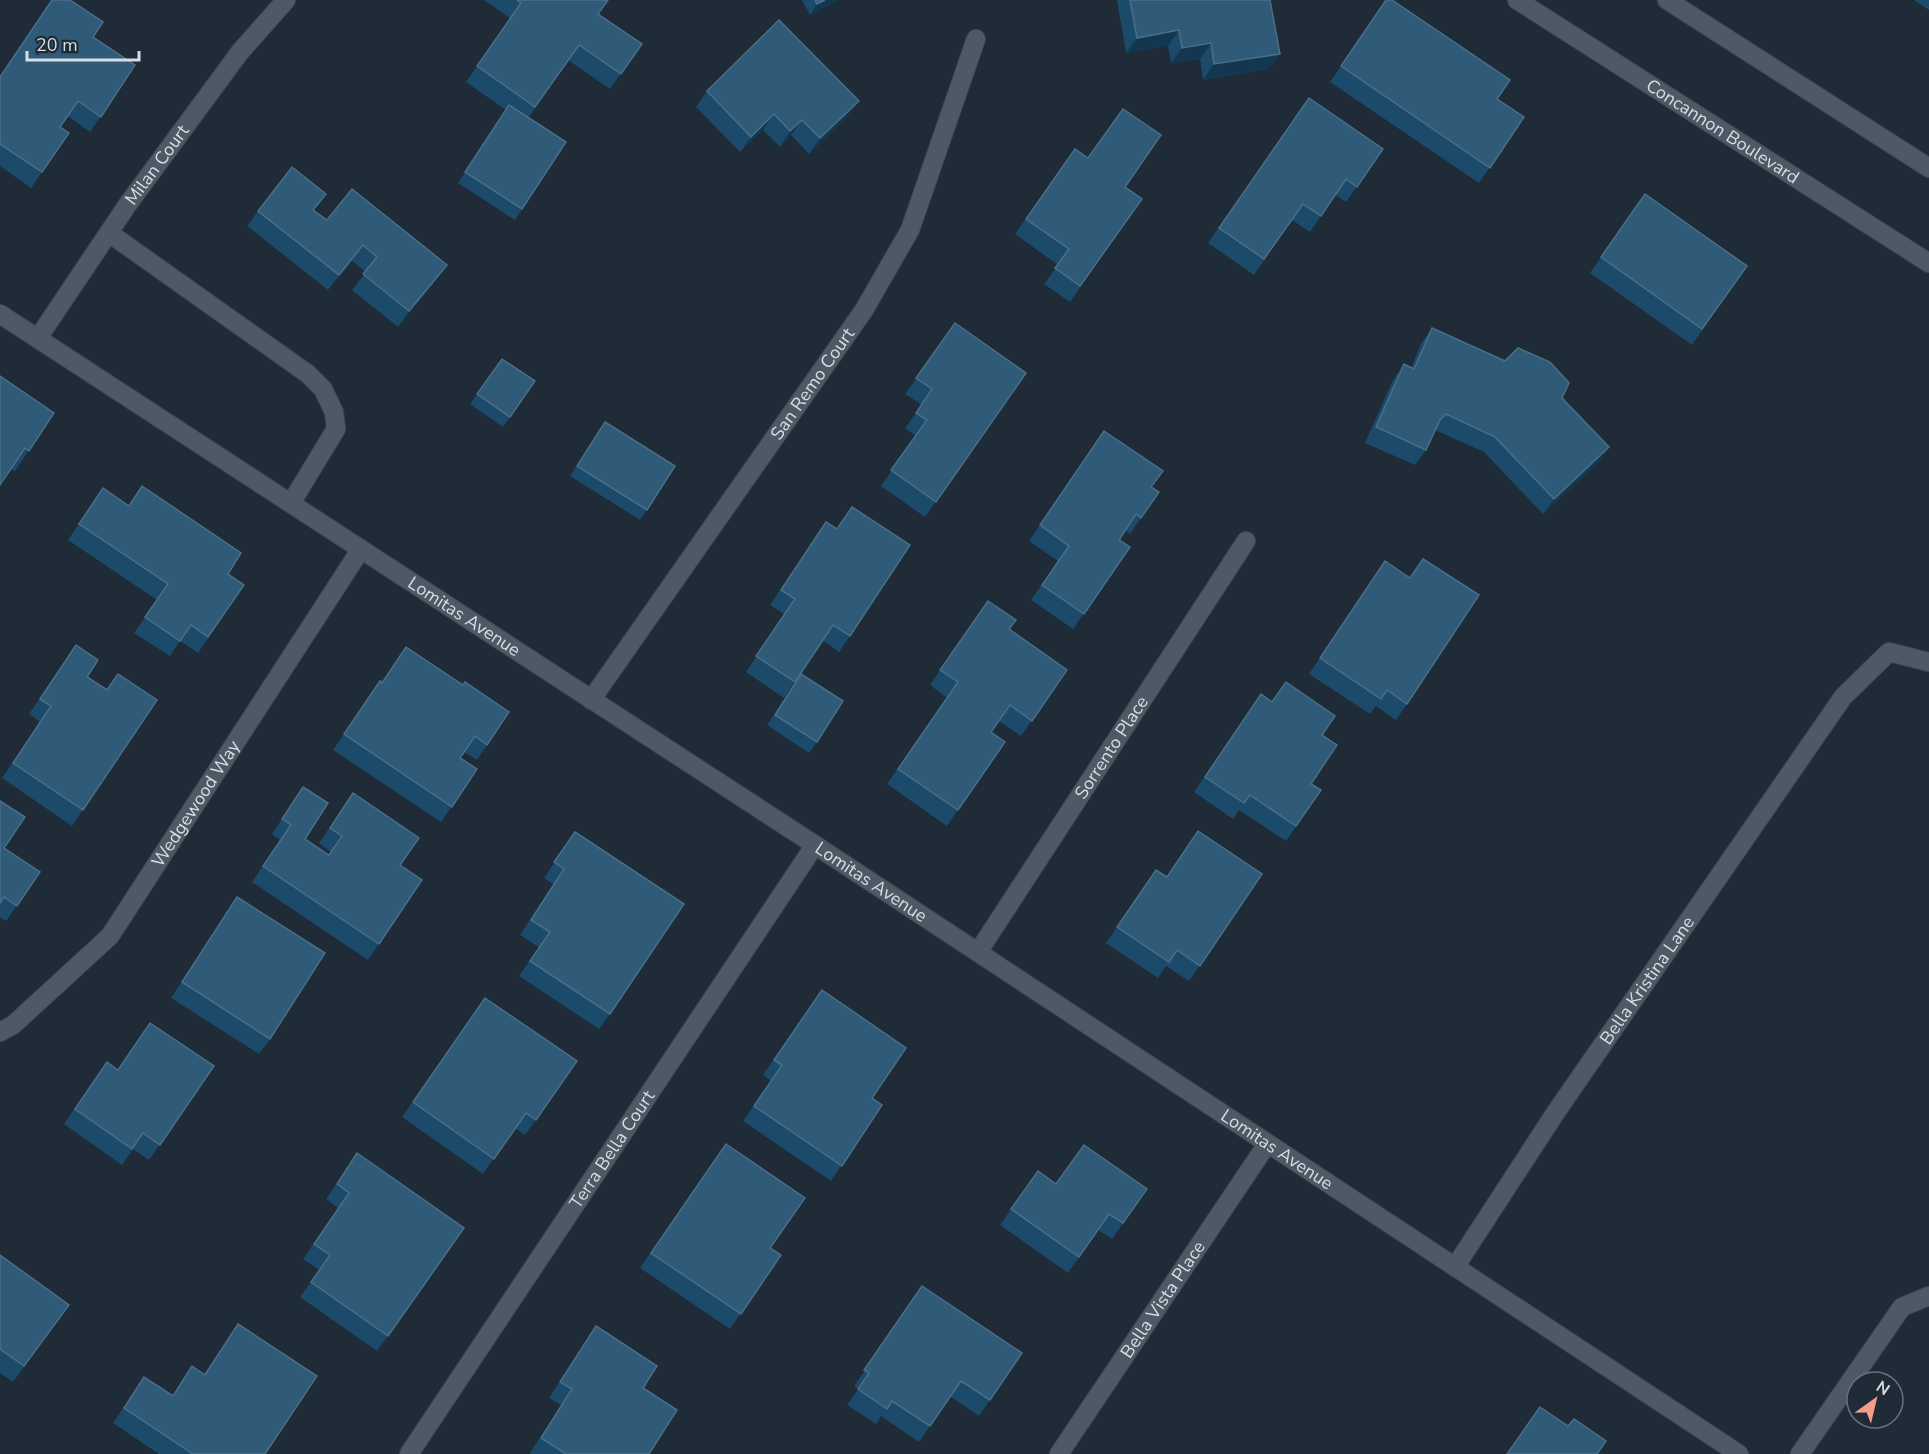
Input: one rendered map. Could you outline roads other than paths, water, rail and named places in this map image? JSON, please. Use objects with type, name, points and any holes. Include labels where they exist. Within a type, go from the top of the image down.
[{"type":"street","name":"Milan Court","points":[[38,338],[109,233],[240,51],[286,0]]},
{"type":"street","name":"Concannon Boulevard","points":[[1517,0],[1929,263]]},
{"type":"street","points":[[1667,0],[1929,168]]},
{"type":"street","name":"San Remo Court","points":[[591,700],[864,310],[910,230],[976,39]]},
{"type":"street","points":[[109,233],[308,374],[323,389],[334,412],[336,429],[291,503]]},
{"type":"street","name":"Lomitas Avenue","points":[[0,314],[978,952],[1728,1451]]},
{"type":"street","name":"Sorrento Place","points":[[978,952],[1246,541]]},
{"type":"street","name":"Wedgewood Way","points":[[0,1032],[13,1025],[110,936],[361,549]]},
{"type":"street","name":"Bella Kristina Lane","points":[[1455,1268],[1556,1112],[1843,697],[1889,652],[1929,662]]},
{"type":"street","name":"Terra Bella Court","points":[[409,1454],[815,845]]},
{"type":"street","name":"Bella Vista Place","points":[[1059,1454],[1267,1144]]},
{"type":"street","points":[[1800,1454],[1902,1307],[1929,1296]]}]
